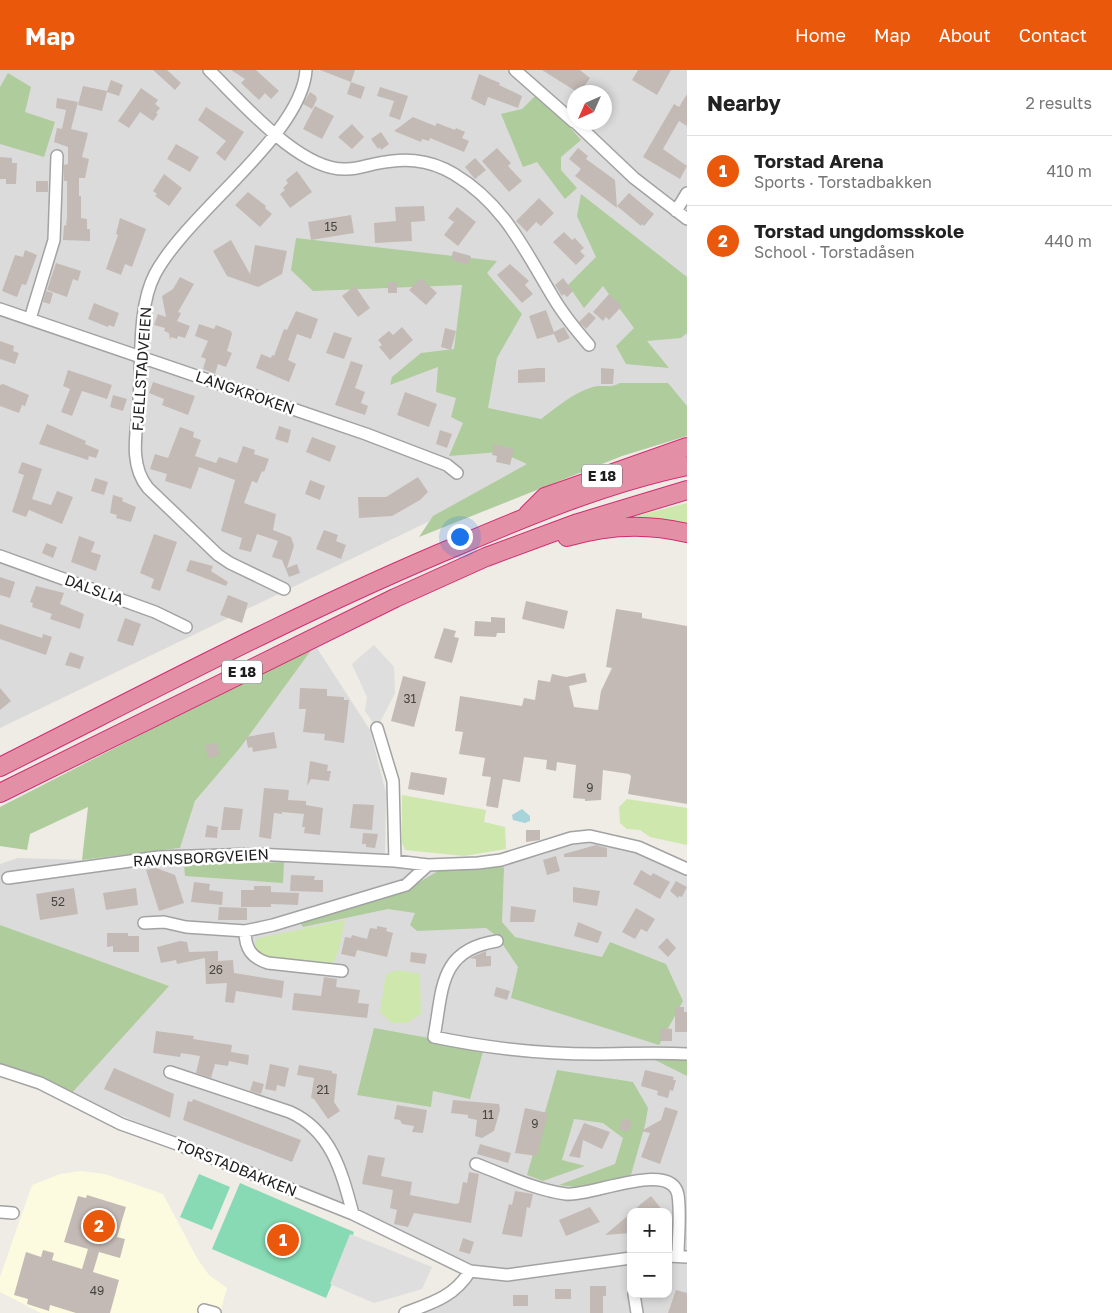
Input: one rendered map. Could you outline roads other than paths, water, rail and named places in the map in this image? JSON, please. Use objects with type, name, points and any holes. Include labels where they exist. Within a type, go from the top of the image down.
[{"type":"highway","name":"E 18","points":[[525,518],[545,497],[687,447]]},
{"type":"highway","name":"E 18","points":[[0,767],[386,576],[525,518],[622,484],[687,466]]},
{"type":"highway","name":"E 18","points":[[0,793],[387,602],[486,557],[578,523],[687,490]]},
{"type":"highway","name":"E 18","points":[[486,557],[606,528],[635,526],[667,528],[687,533]]},
{"type":"street","points":[[209,70],[298,153],[327,166],[347,170],[402,159],[423,161],[455,175],[480,193],[506,219],[553,297],[589,345]]},
{"type":"street","name":"FJELLSTADVEIEN","points":[[284,588],[218,555],[141,480],[135,464],[143,323],[149,291],[155,274],[167,256],[213,201],[276,134],[300,98],[306,70]]},
{"type":"street","points":[[515,70],[567,115]]},
{"type":"street","points":[[583,130],[634,178],[687,220]]},
{"type":"street","points":[[30,319],[54,240],[57,156]]},
{"type":"street","points":[[676,211],[687,194]]},
{"type":"street","name":"LANGKROKEN","points":[[0,309],[366,434],[447,464],[458,473]]},
{"type":"street","name":"DALSLIA","points":[[0,556],[154,612],[186,627]]},
{"type":"street","points":[[377,728],[393,781],[394,861]]},
{"type":"street","name":"RAVNSBORGVEIEN","points":[[8,878],[160,857],[256,854],[394,861],[428,865],[501,860],[552,843],[590,836],[638,847],[687,869]]},
{"type":"street","points":[[144,923],[164,922],[186,927],[245,931],[283,922],[406,884],[428,865]]},
{"type":"street","points":[[245,931],[247,946],[257,960],[268,963],[342,971]]},
{"type":"street","points":[[497,941],[473,946],[454,961],[442,988],[434,1037],[538,1052],[595,1054],[653,1052],[687,1054]]},
{"type":"street","name":"TORSTADBAKKEN","points":[[0,1070],[40,1083],[121,1124],[177,1144],[352,1214],[470,1271],[507,1275],[593,1261],[627,1258]]},
{"type":"street","points":[[170,1072],[290,1112],[318,1130],[330,1146],[352,1214]]},
{"type":"street","points":[[476,1164],[533,1186],[567,1194],[602,1190],[644,1179],[661,1178],[672,1184],[678,1193],[678,1257]]},
{"type":"street","points":[[0,1212],[13,1213]]},
{"type":"street","points":[[405,1313],[438,1301],[454,1292],[470,1271]]},
{"type":"street","points":[[635,1298],[637,1313]]},
{"type":"water","points":[[522,809],[530,816],[530,821],[525,823],[513,820],[512,815]]},
{"type":"place","name":"Torstad ungdomsskole","points":[[99,1226]]},
{"type":"place","name":"Torstad Arena","points":[[283,1240]]}]
